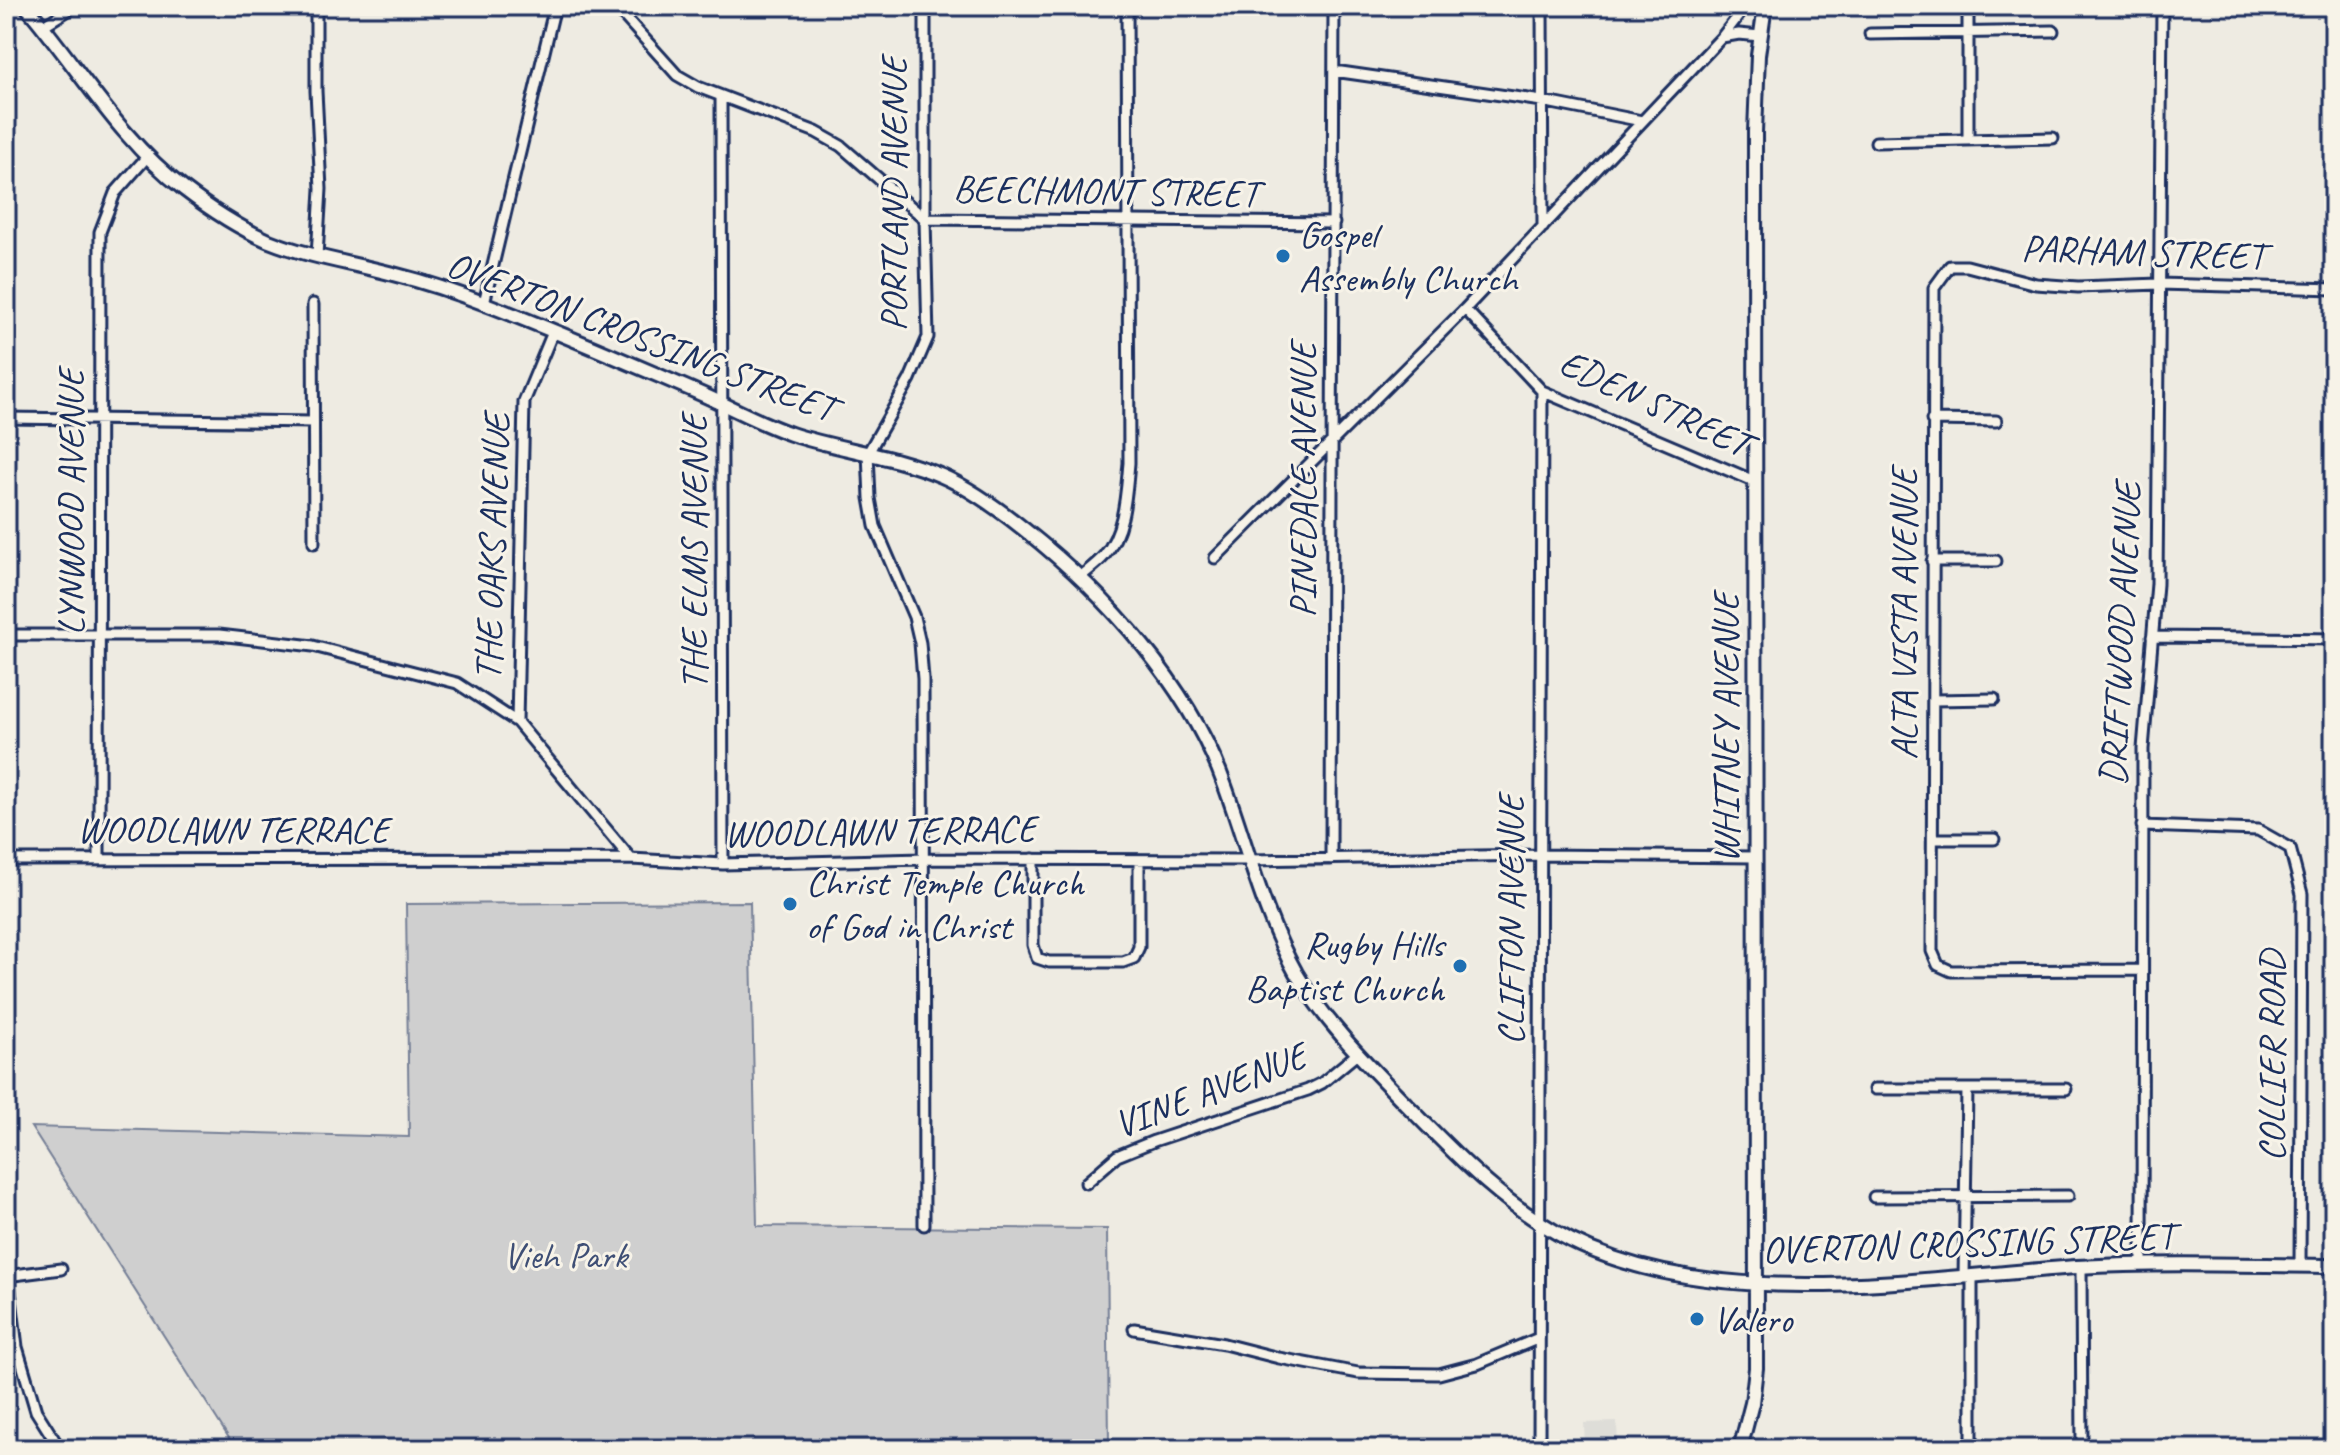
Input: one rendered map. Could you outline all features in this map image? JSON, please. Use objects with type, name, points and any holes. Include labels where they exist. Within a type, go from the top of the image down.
[{"type":"main road","name":"OVERTON CROSSING STREET","points":[[26,6],[146,158],[188,192],[239,226],[262,238],[317,256],[397,275],[484,303],[789,433],[868,453],[943,477],[977,496],[1034,537],[1079,578],[1149,653],[1180,695],[1199,727],[1225,785],[1269,917],[1295,970],[1322,1012],[1357,1054],[1484,1182],[1567,1238],[1641,1267],[1686,1278],[1755,1282],[1856,1284],[2142,1264],[2334,1266]]},
{"type":"main road","name":"WHITNEY AVENUE","points":[[1740,1449],[1752,1403],[1756,1368],[1755,132],[1760,36],[1765,6]]},
{"type":"street","points":[[43,26],[75,6]]},
{"type":"street","points":[[316,6],[321,189],[317,256]]},
{"type":"street","points":[[484,303],[555,6]]},
{"type":"street","name":"BEECHMONT STREET","points":[[615,6],[677,75],[721,96],[816,132],[841,146],[925,219],[1334,223]]},
{"type":"street","name":"PORTLAND AVENUE","points":[[868,453],[910,379],[928,337],[925,6]]},
{"type":"street","points":[[1079,578],[1104,556],[1118,531],[1125,507],[1129,463],[1127,6]]},
{"type":"street","name":"PINEDALE AVENUE","points":[[1331,859],[1330,441],[1334,6]]},
{"type":"street","points":[[1542,6],[1543,227]]},
{"type":"street","points":[[1215,558],[1465,309],[1722,37],[1746,6]]},
{"type":"street","points":[[1968,6],[1968,140]]},
{"type":"street","name":"DRIFTWOOD AVENUE","points":[[2142,1264],[2143,749],[2157,584],[2162,6]]},
{"type":"street","points":[[1870,34],[2053,31]]},
{"type":"street","points":[[1722,37],[1739,34],[1760,36]]},
{"type":"street","points":[[1334,71],[1542,101],[1642,121]]},
{"type":"street","name":"THE ELMS AVENUE","points":[[721,96],[723,864]]},
{"type":"street","points":[[1876,142],[2053,138]]},
{"type":"street","name":"LYNWOOD AVENUE","points":[[99,859],[100,232],[115,193],[146,158]]},
{"type":"street","name":"PARHAM STREET","points":[[1950,266],[1967,266],[2036,284],[2078,287],[2159,284],[2334,289]]},
{"type":"street","name":"ALTA VISTA AVENUE","points":[[1950,266],[1934,288],[1932,951],[1938,965],[1951,971],[2142,970]]},
{"type":"street","points":[[313,304],[314,543]]},
{"type":"street","name":"EDEN STREET","points":[[1465,309],[1542,391],[1754,481]]},
{"type":"street","name":"THE OAKS AVENUE","points":[[517,722],[524,402],[553,332]]},
{"type":"street","name":"CLIFTON AVENUE","points":[[1539,1449],[1542,391]]},
{"type":"street","points":[[6,418],[313,422]]},
{"type":"street","points":[[1932,420],[1996,421]]},
{"type":"street","points":[[868,453],[875,526],[914,617],[923,679],[924,1225]]},
{"type":"street","points":[[1932,561],[1996,561]]},
{"type":"street","points":[[6,635],[219,635],[313,646],[457,683],[517,722],[631,859]]},
{"type":"street","points":[[2152,637],[2334,639]]},
{"type":"street","points":[[1933,700],[1994,699]]},
{"type":"street","name":"COLLIER ROAD","points":[[2142,826],[2258,830],[2290,848],[2302,894],[2300,1265]]},
{"type":"street","points":[[1933,839],[1994,839]]},
{"type":"street","name":"WOODLAWN TERRACE","points":[[6,860],[631,859],[723,864],[924,859],[1248,860],[1540,855],[1755,857]]},
{"type":"street","points":[[1033,859],[1033,945],[1037,958],[1049,962],[1123,962],[1134,958],[1139,947],[1139,860]]},
{"type":"street","name":"VINE AVENUE","points":[[1086,1183],[1117,1156],[1308,1090],[1322,1083],[1357,1054]]},
{"type":"street","points":[[1875,1089],[2066,1089]]},
{"type":"street","points":[[1967,1089],[1965,1196],[1972,1449]]},
{"type":"street","points":[[1874,1197],[2068,1196]]},
{"type":"street","points":[[2081,1267],[2082,1449]]},
{"type":"street","points":[[60,1449],[36,1411],[17,1347],[7,1276],[61,1269]]},
{"type":"street","points":[[1134,1329],[1224,1344],[1358,1373],[1439,1374],[1477,1364],[1539,1338]]},
{"type":"shaded area","points":[[1617,1422],[1618,1449],[1585,1449],[1584,1423]]},
{"type":"green space","name":"Vieh Park","points":[[750,902],[757,1226],[1107,1229],[1109,1449],[236,1449],[31,1127],[409,1137],[406,904]]},
{"type":"place","name":"Gospel Assembly Church","points":[[1283,256]]},
{"type":"place","name":"Christ Temple Church of God in Christ","points":[[790,904]]},
{"type":"place","name":"Rugby Hills Baptist Church","points":[[1460,966]]},
{"type":"place","name":"Valero","points":[[1697,1319]]}]
